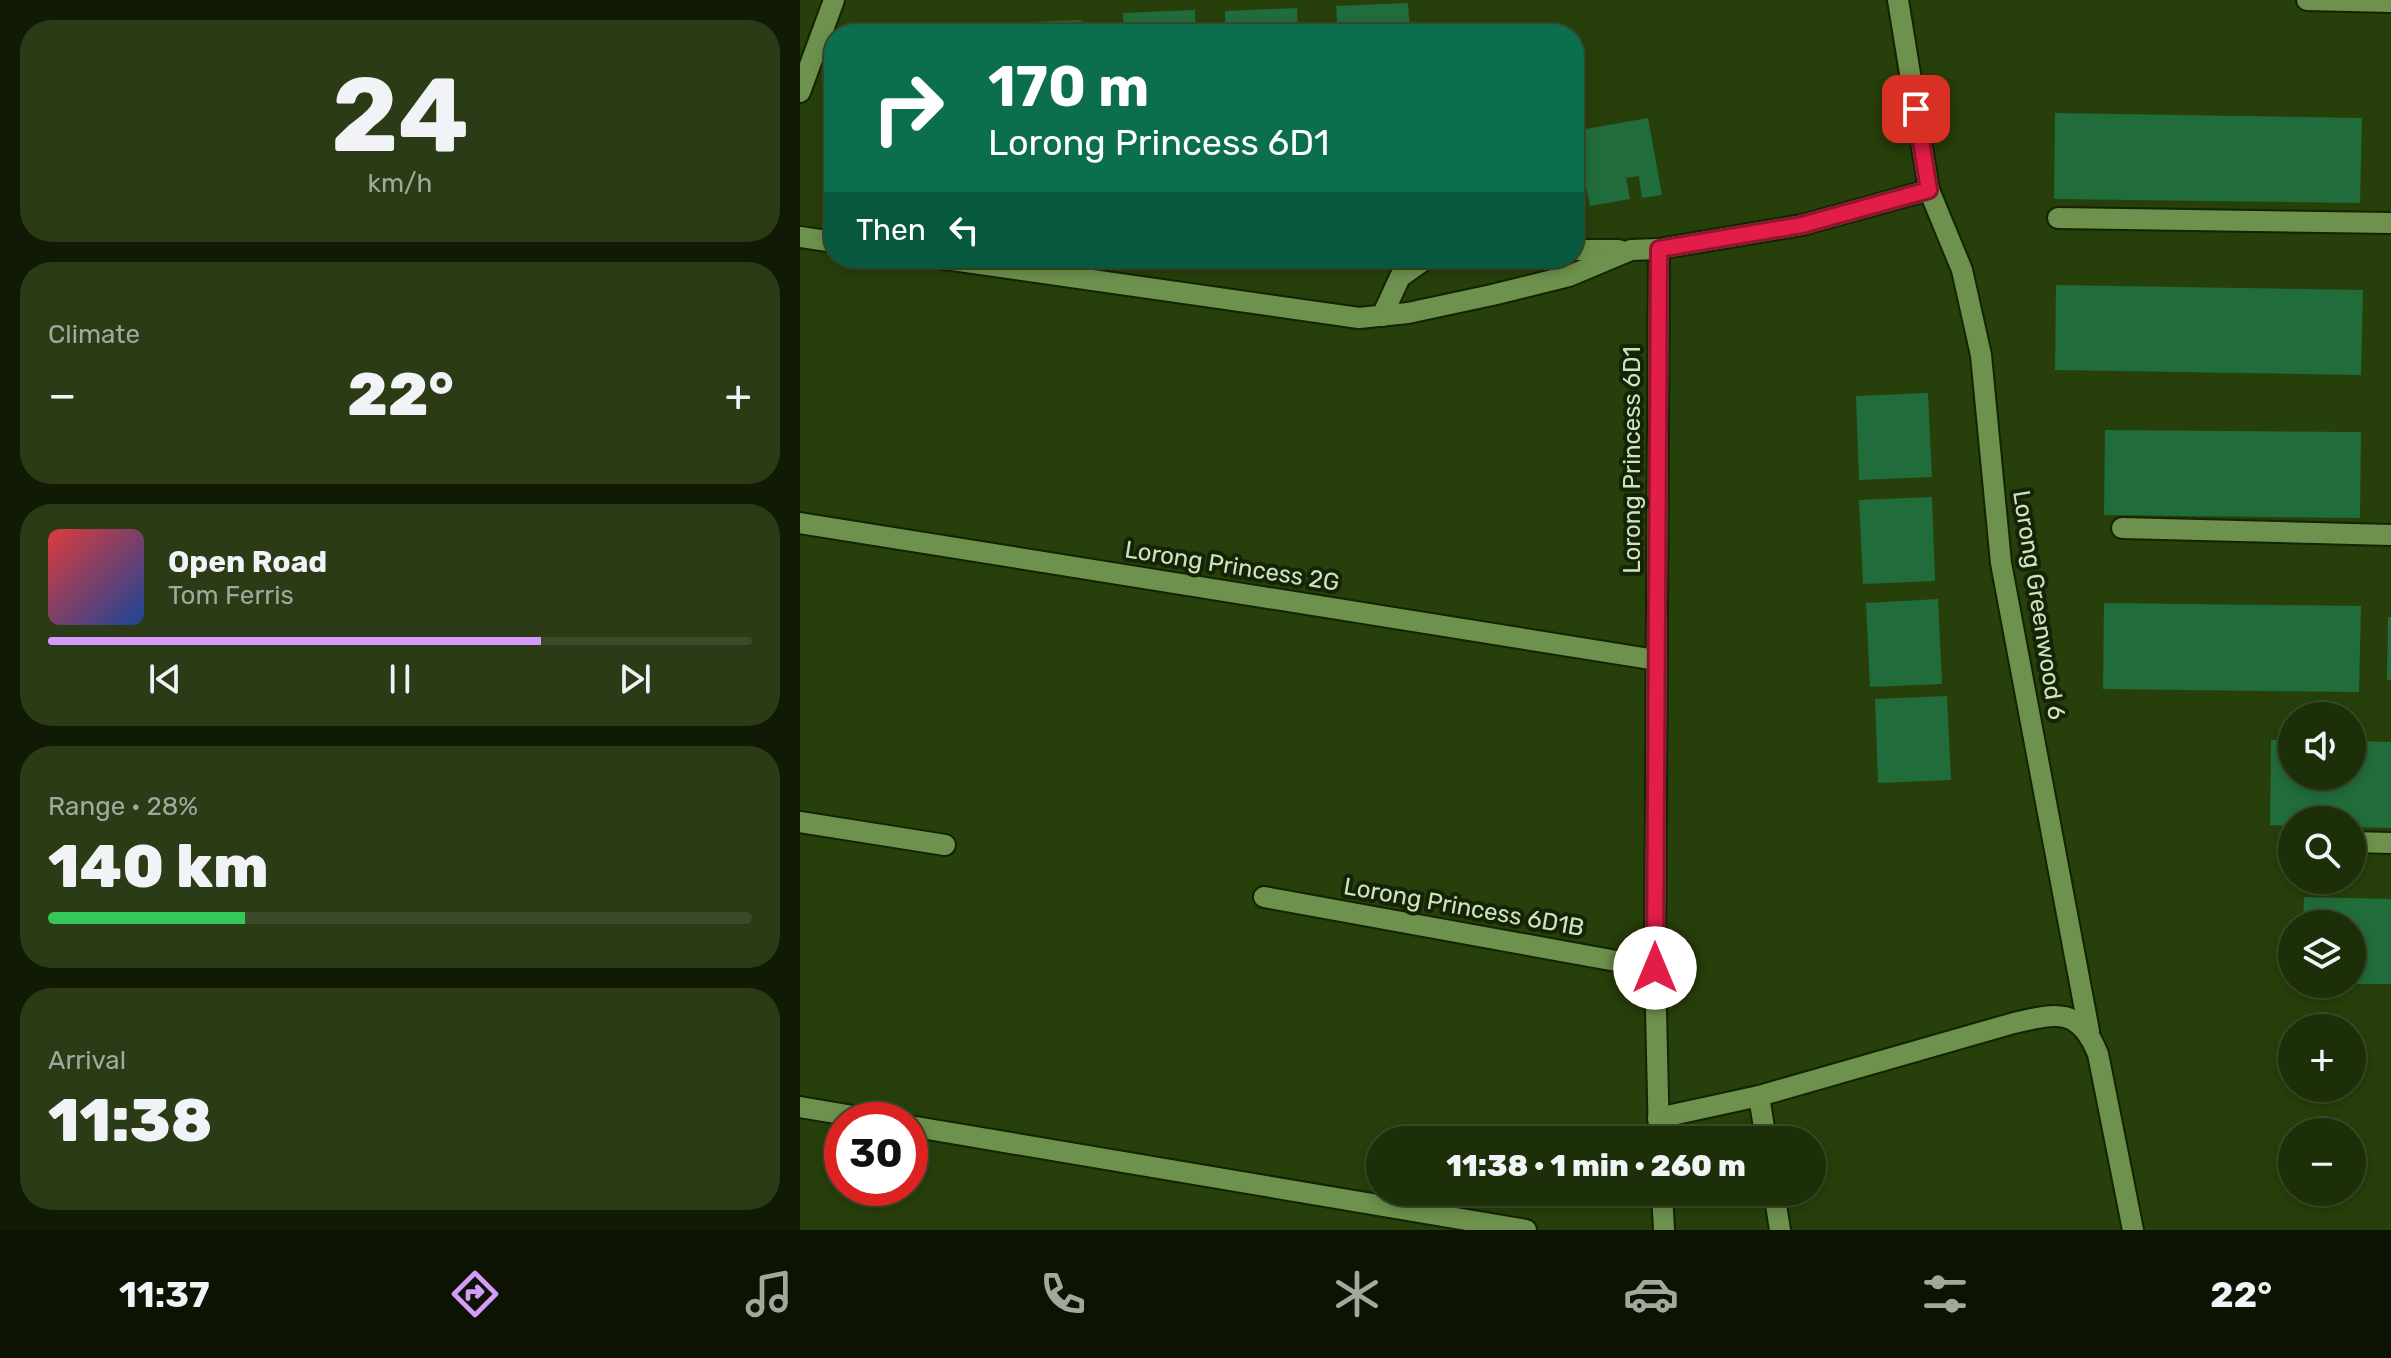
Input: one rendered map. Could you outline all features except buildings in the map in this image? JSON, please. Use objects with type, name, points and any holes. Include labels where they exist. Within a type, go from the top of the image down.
[{"type":"street","points":[[825,24],[834,0]]},
{"type":"street","points":[[1584,250],[1659,249],[1802,225],[1929,190],[1898,0]]},
{"type":"street","points":[[2307,0],[2391,2]]},
{"type":"street","points":[[800,92],[824,27]]},
{"type":"street","name":"Lorong Greenwood 6","points":[[1929,190],[1962,270],[1981,355],[2001,563],[2089,1031],[2098,1054],[2133,1230]]},
{"type":"street","points":[[2058,218],[2391,223]]},
{"type":"street","points":[[800,237],[824,241]]},
{"type":"street","name":"Lorong Princess 6D1","points":[[1658,1126],[1655,968],[1659,249]]},
{"type":"street","points":[[1008,268],[1359,318],[1422,310],[1569,276],[1631,250]]},
{"type":"street","points":[[1382,316],[1400,277],[1413,268]]},
{"type":"street","name":"Lorong Princess 2G","points":[[800,523],[1656,660]]},
{"type":"street","points":[[2122,528],[2391,535]]},
{"type":"street","points":[[800,822],[945,845]]},
{"type":"street","points":[[2366,842],[2391,843]]},
{"type":"street","name":"Lorong Princess 6D1B","points":[[1264,897],[1655,968]]},
{"type":"street","points":[[1658,1118],[1759,1096],[2047,1016],[2070,1016],[2089,1031]]},
{"type":"street","points":[[1759,1096],[1764,1126]]},
{"type":"street","points":[[800,1107],[824,1111]]},
{"type":"street","points":[[928,1129],[1526,1230]]},
{"type":"street","points":[[1663,1206],[1664,1230]]},
{"type":"street","points":[[1776,1206],[1780,1230]]},
{"type":"route","points":[[1655,968],[1659,249],[1802,225],[1929,190],[1916,109]]}]
